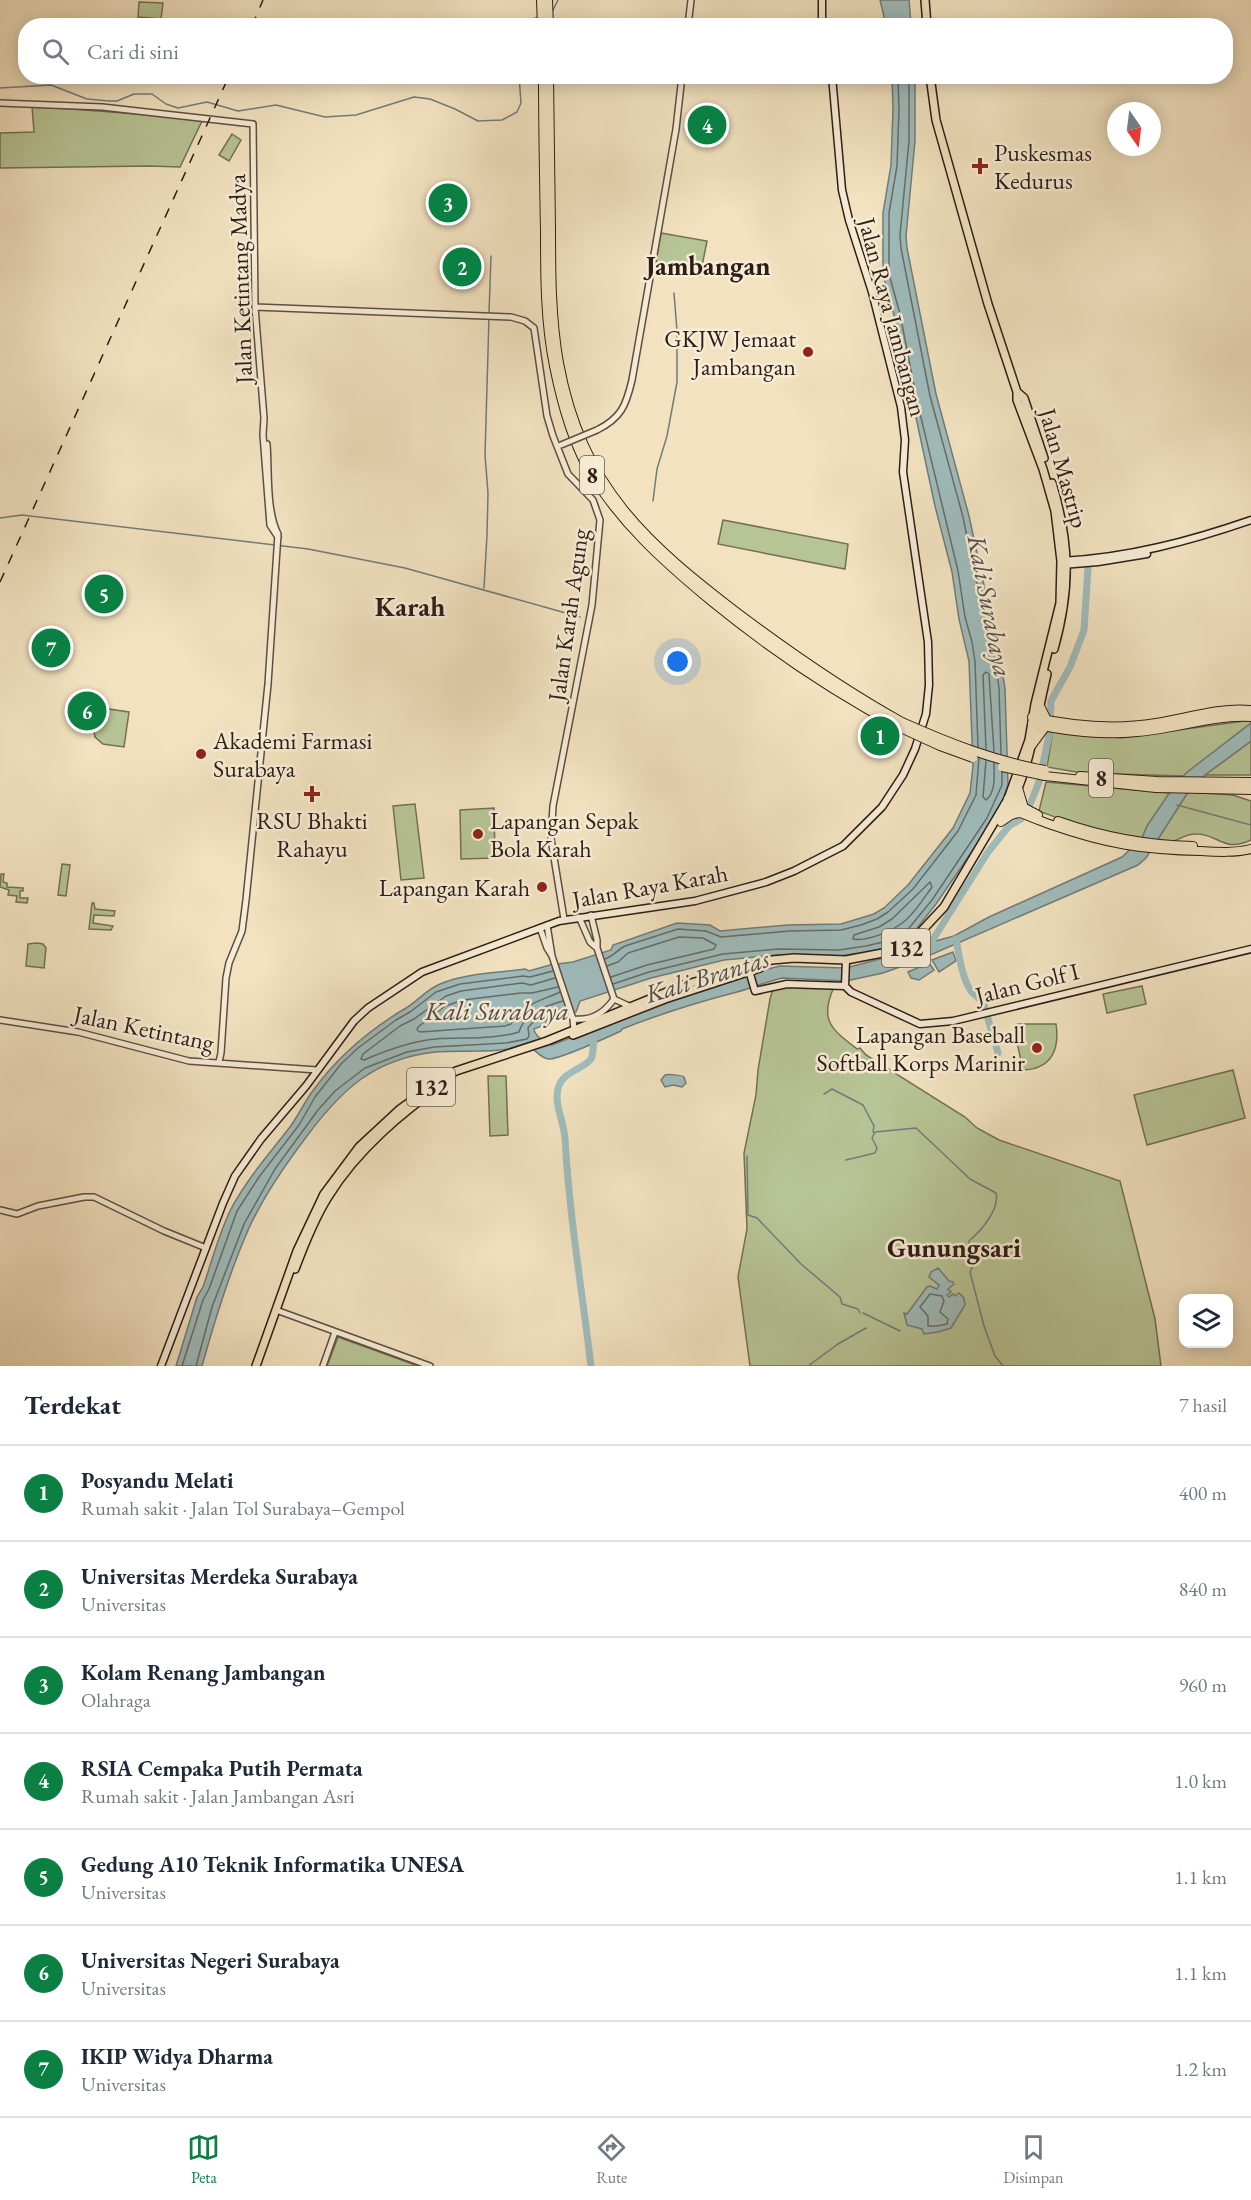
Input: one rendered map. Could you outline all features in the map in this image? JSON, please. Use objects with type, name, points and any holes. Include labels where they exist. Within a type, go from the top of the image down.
[{"type":"highway","points":[[543,18],[545,3]]},
{"type":"highway","points":[[545,3],[548,18]]},
{"type":"highway","name":"8","points":[[543,84],[545,272],[550,347],[561,399],[588,468],[607,498],[632,530],[680,575],[737,622],[797,665],[846,698],[940,746],[1014,770],[1156,784],[1214,785],[1251,780]]},
{"type":"highway","name":"8","points":[[549,84],[554,324],[565,390],[576,427],[590,459],[627,515],[688,575],[788,650],[903,726]]},
{"type":"highway","points":[[1032,745],[1044,722],[1040,706]]},
{"type":"highway","points":[[1082,728],[1128,726],[1240,709],[1251,710]]},
{"type":"highway","points":[[1044,722],[1082,728],[1137,732],[1215,719],[1251,717]]},
{"type":"highway","name":"8","points":[[1214,785],[1224,790],[1251,790]]},
{"type":"highway","points":[[1018,788],[1022,811]]},
{"type":"highway","points":[[1224,790],[1251,797]]},
{"type":"highway","points":[[1009,803],[1022,811],[1084,836],[1158,848],[1226,852],[1251,849]]},
{"type":"highway","points":[[1001,822],[1008,816],[1022,811]]},
{"type":"highway","points":[[1158,848],[1228,848],[1251,844]]},
{"type":"main road","points":[[822,0],[822,18]]},
{"type":"main road","points":[[925,0],[926,18]]},
{"type":"main road","name":"Jalan Raya Jambangan","points":[[833,84],[842,190],[872,292],[901,407],[905,440],[903,472],[927,638],[929,670],[924,724],[903,775],[882,807],[843,846]]},
{"type":"main road","name":"Jalan Mastrip","points":[[931,84],[936,120],[988,304],[1017,392],[1024,398],[1063,523],[1065,603],[1040,706]]},
{"type":"main road","points":[[1064,563],[1141,556],[1251,522]]},
{"type":"main road","points":[[1097,560],[1217,533]]},
{"type":"main road","name":"Jalan Mastrip","points":[[1009,803],[1026,748],[1044,722],[1064,563]]},
{"type":"main road","points":[[1009,803],[1018,788],[1032,745]]},
{"type":"main road","name":"132","points":[[258,1366],[297,1251],[322,1197],[351,1156],[400,1109],[440,1083],[549,1043],[674,992],[779,963],[846,964],[894,953],[923,938],[947,908],[1001,822],[1009,803]]},
{"type":"main road","name":"132","points":[[846,964],[899,947],[924,931],[944,907],[1009,803]]},
{"type":"main road","name":"Jalan Raya Karah","points":[[161,1366],[229,1188],[240,1168],[365,1011],[422,972],[564,919],[660,907],[715,896],[766,882],[794,871],[843,846]]},
{"type":"main road","name":"Jalan Golf I","points":[[845,985],[854,995],[920,1024],[953,1021],[1251,949]]},
{"type":"main road","points":[[749,970],[755,991],[787,984],[845,985],[846,964]]},
{"type":"main road","name":"132","points":[[576,1031],[610,1014],[632,1009]]},
{"type":"street","points":[[689,18],[691,0]]},
{"type":"street","points":[[559,446],[612,422],[629,395],[676,129],[681,84]]},
{"type":"street","name":"Jalan Ketintang Madya","points":[[0,103],[102,106],[253,124],[255,307],[270,525],[278,537]]},
{"type":"street","name":"Jalan Karah Agung","points":[[255,307],[519,319],[532,325],[535,330],[547,416],[568,474],[594,500],[600,520],[590,617],[553,806],[551,839],[564,919]]},
{"type":"street","name":"Jalan Ketintang Madya","points":[[219,1062],[226,978],[229,963],[243,931],[266,704],[278,537],[272,512],[264,432]]},
{"type":"street","points":[[265,531],[270,525]]},
{"type":"street","points":[[591,915],[597,938],[597,949],[613,997],[632,1009]]},
{"type":"street","points":[[579,917],[590,942],[597,949]]},
{"type":"street","points":[[544,926],[547,948],[553,957],[576,1031]]},
{"type":"street","points":[[602,1013],[613,997]]},
{"type":"street","points":[[573,1017],[583,1019],[602,1013],[610,1014]]},
{"type":"street","name":"Jalan Ketintang","points":[[0,1020],[78,1032],[189,1061],[317,1071]]},
{"type":"street","points":[[0,1210],[17,1214],[38,1206],[94,1197],[164,1231],[206,1248]]},
{"type":"street","points":[[277,1311],[430,1366]]},
{"type":"street","points":[[323,1366],[335,1332]]},
{"type":"green space","points":[[139,2],[163,3],[161,18],[138,17]]},
{"type":"green space","points":[[32,106],[203,119],[180,167],[0,168],[0,133],[34,132]]},
{"type":"green space","points":[[232,134],[241,140],[229,161],[219,155]]},
{"type":"green space","points":[[661,233],[707,241],[700,276],[655,264]]},
{"type":"green space","points":[[723,520],[848,544],[845,569],[718,544]]},
{"type":"green space","points":[[88,706],[129,712],[124,747],[103,744],[95,737],[83,711]]},
{"type":"green space","points":[[1251,720],[1251,723],[1184,776],[1082,773],[1047,767],[1053,730],[1121,738]]},
{"type":"green space","points":[[1251,741],[1251,775],[1205,775]]},
{"type":"green space","points":[[1046,782],[1170,793],[1147,826],[1142,838],[1129,837],[1089,829],[1039,811]]},
{"type":"green space","points":[[1188,792],[1233,795],[1251,801],[1251,840],[1234,845],[1194,834],[1172,842],[1156,842]]},
{"type":"green space","points":[[415,804],[424,878],[401,880],[393,806]]},
{"type":"green space","name":"Lapangan Sepak Bola Karah","points":[[494,808],[495,858],[461,859],[460,810]]},
{"type":"green space","points":[[62,864],[70,865],[66,896],[58,895]]},
{"type":"green space","points":[[1,874],[4,874],[3,882],[7,883],[7,887],[23,888],[23,891],[20,891],[20,898],[28,898],[27,903],[16,902],[17,896],[8,895],[9,890],[0,887]]},
{"type":"green space","points":[[92,903],[95,909],[115,911],[114,916],[94,915],[93,923],[113,926],[111,930],[89,929]]},
{"type":"green space","points":[[28,944],[43,944],[46,948],[44,968],[26,966]]},
{"type":"green space","points":[[785,985],[834,987],[828,1016],[830,1023],[840,1036],[857,1049],[860,1048],[866,1055],[965,1117],[977,1128],[999,1140],[1120,1181],[1155,1319],[1161,1366],[750,1366],[738,1277],[747,1229],[744,1153],[756,1095],[770,999],[773,989]]},
{"type":"green space","points":[[1142,986],[1146,1004],[1107,1013],[1103,994]]},
{"type":"green space","name":"Lapangan Baseball Softball Korps Marinir","points":[[1017,1024],[1056,1024],[1055,1050],[1047,1062],[1033,1069],[1023,1070],[1014,1028]]},
{"type":"green space","points":[[1233,1070],[1245,1118],[1147,1145],[1134,1095]]},
{"type":"green space","points":[[488,1076],[506,1076],[508,1135],[490,1136]]},
{"type":"green space","points":[[338,1337],[418,1366],[327,1366]]},
{"type":"water","points":[[880,0],[909,0],[910,18],[884,18]]},
{"type":"water","name":"Kali Surabaya","points":[[892,84],[915,84],[915,141],[906,236],[907,248],[936,394],[969,516],[1001,664],[1005,688],[1008,785],[1002,802],[992,822],[914,932],[885,948],[839,956],[778,955],[724,960],[651,978],[580,1001],[576,1012],[546,1020],[546,1024],[534,1029],[536,1034],[552,1045],[654,1006],[752,973],[780,966],[846,968],[954,936],[989,917],[1122,857],[1142,838],[1147,826],[1186,773],[1251,723],[1251,741],[1205,775],[1188,792],[1146,858],[1138,865],[914,962],[883,973],[846,981],[782,978],[651,1018],[555,1058],[546,1058],[524,1045],[499,1050],[435,1052],[394,1061],[377,1069],[361,1079],[333,1104],[283,1169],[261,1204],[242,1245],[223,1296],[202,1366],[176,1366],[197,1297],[203,1287],[223,1228],[244,1187],[332,1067],[392,1016],[431,989],[450,980],[471,975],[525,969],[529,971],[573,962],[611,950],[613,945],[677,923],[710,925],[720,931],[788,925],[841,924],[874,914],[884,908],[908,885],[953,828],[970,793],[973,766],[969,661],[959,619],[952,572],[883,275],[883,213],[891,165]]},
{"type":"water","points":[[953,952],[956,961],[939,972],[932,960]]},
{"type":"water","points":[[929,963],[934,970],[919,980],[911,978],[908,972]]},
{"type":"water","points":[[665,1075],[682,1076],[686,1083],[682,1087],[673,1085],[665,1087],[661,1080]]},
{"type":"water","points":[[938,1268],[954,1284],[948,1289],[951,1292],[947,1295],[955,1296],[959,1293],[964,1298],[965,1305],[951,1328],[924,1334],[922,1329],[907,1325],[904,1313],[907,1314],[927,1287],[937,1289],[939,1285],[929,1277],[931,1272]]},
{"type":"waterway","points":[[552,12],[558,0]]},
{"type":"waterway","points":[[0,88],[51,85],[87,99],[109,101],[117,101],[134,94],[152,94],[166,104],[178,108],[207,102],[238,111],[276,105],[325,117],[356,115],[414,97],[430,99],[478,121],[502,120],[517,112],[521,103],[520,84]]},
{"type":"waterway","points":[[489,313],[491,256]]},
{"type":"waterway","points":[[653,501],[657,469],[667,436],[677,382],[674,293]]},
{"type":"waterway","points":[[484,588],[488,493],[485,455],[489,317]]},
{"type":"waterway","points":[[0,518],[22,515],[308,549],[405,568],[580,617]]},
{"type":"waterway","points":[[927,949],[988,852],[1009,826],[1021,819],[1031,802],[1039,782],[1050,731],[1051,701],[1070,667],[1084,630],[1088,568]]},
{"type":"waterway","points":[[1177,805],[1251,825]]},
{"type":"waterway","name":"Kali Brantas","points":[[956,939],[965,980],[971,991],[984,1005],[998,1053]]},
{"type":"waterway","points":[[591,1366],[565,1138],[557,1095],[563,1079],[591,1059],[594,1037]]},
{"type":"waterway","points":[[824,1094],[832,1089],[863,1105],[874,1126],[873,1132]]},
{"type":"waterway","points":[[846,1160],[875,1153],[877,1148],[872,1138],[875,1132],[916,1128],[970,1179],[996,1193],[992,1213],[984,1226],[969,1241],[969,1248],[978,1255],[970,1272],[984,1326],[995,1356],[1003,1366]]},
{"type":"waterway","points":[[747,1156],[748,1215],[757,1218],[801,1264],[840,1297],[842,1304],[858,1309],[860,1313]]},
{"type":"waterway","points":[[863,1313],[900,1331]]},
{"type":"waterway","points":[[808,1366],[838,1344],[866,1328]]},
{"type":"railway","points":[[255,18],[263,0]]},
{"type":"railway","points":[[0,582],[225,84]]},
{"type":"place","name":"RSIA Cempaka Putih Permata","points":[[707,125]]},
{"type":"place","name":"Puskesmas Kedurus","points":[[980,166]]},
{"type":"place","name":"Kolam Renang Jambangan","points":[[448,203]]},
{"type":"place","name":"Universitas Merdeka Surabaya","points":[[462,267]]},
{"type":"place","name":"GKJW Jemaat Jambangan","points":[[808,352]]},
{"type":"place","name":"Gedung A10 Teknik Informatika UNESA","points":[[104,594]]},
{"type":"place","name":"IKIP Widya Dharma","points":[[51,648]]},
{"type":"place","name":"Universitas Negeri Surabaya","points":[[87,711]]},
{"type":"place","name":"Posyandu Melati","points":[[880,736]]},
{"type":"place","name":"Akademi Farmasi Surabaya","points":[[201,754]]},
{"type":"place","name":"RSU Bhakti Rahayu","points":[[312,794]]},
{"type":"place","name":"Lapangan Sepak Bola Karah","points":[[478,834]]},
{"type":"place","name":"Lapangan Karah","points":[[542,887]]},
{"type":"place","name":"Lapangan Baseball Softball Korps Marinir","points":[[1037,1048]]},
{"type":"district","name":"Jambangan","points":[[708,265]]},
{"type":"district","name":"Karah","points":[[410,606]]},
{"type":"district","name":"Gunungsari","points":[[954,1247]]}]
